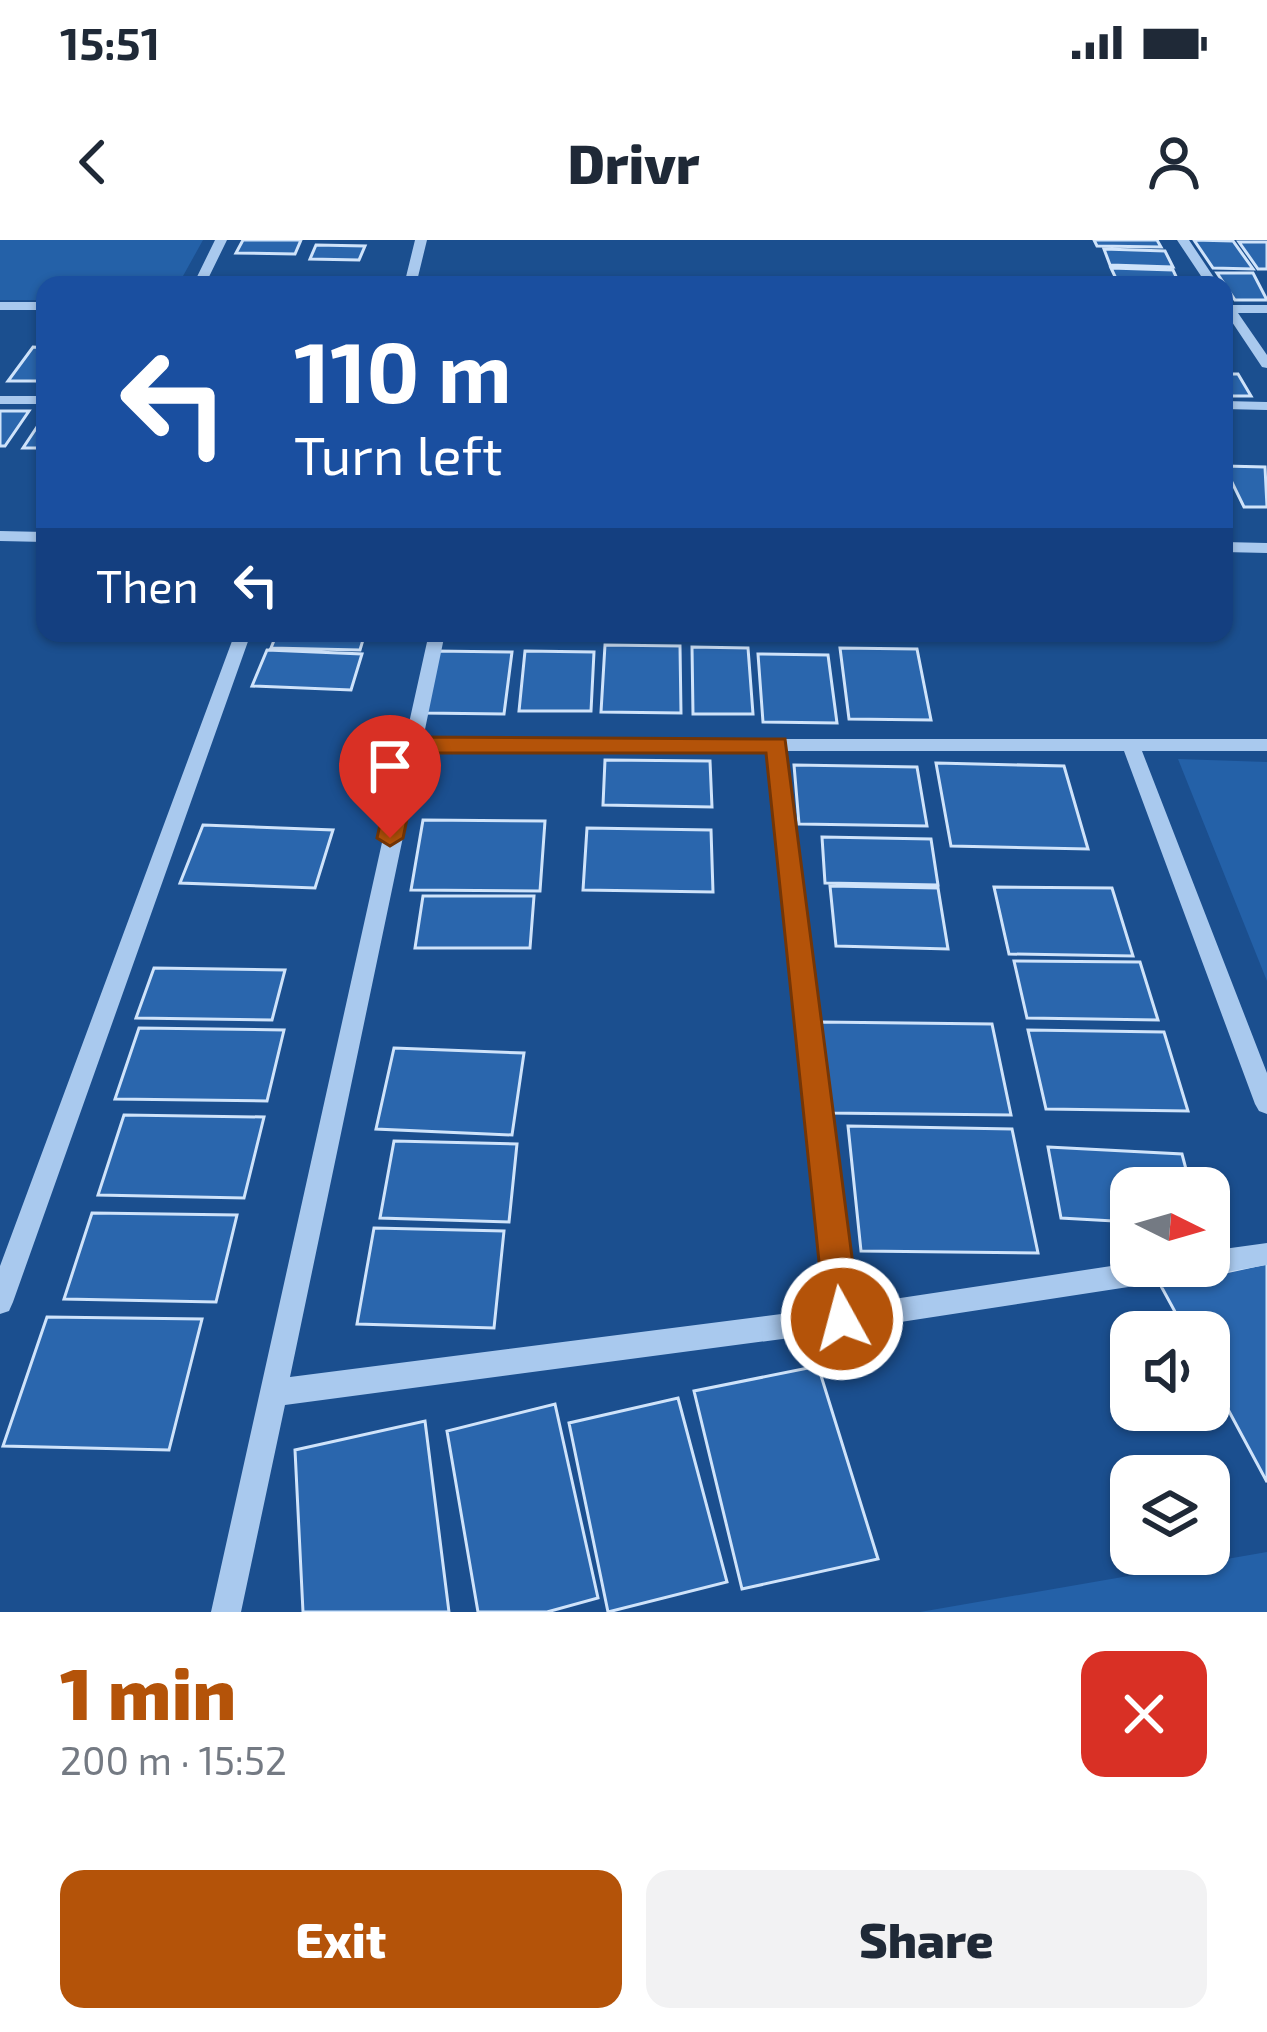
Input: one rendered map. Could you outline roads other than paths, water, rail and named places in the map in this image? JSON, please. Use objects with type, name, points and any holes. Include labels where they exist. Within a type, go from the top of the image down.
[{"type":"street","points":[[203,276],[221,240]]},
{"type":"street","points":[[412,276],[422,240]]},
{"type":"street","points":[[1183,240],[1207,276]]},
{"type":"street","points":[[0,306],[36,306]]},
{"type":"street","points":[[1233,306],[1267,309]]},
{"type":"street","points":[[1233,314],[1267,364]]},
{"type":"street","points":[[0,400],[36,400]]},
{"type":"street","points":[[1233,405],[1267,406]]},
{"type":"street","points":[[0,536],[36,537]]},
{"type":"street","points":[[1233,548],[1267,548]]},
{"type":"street","points":[[0,1302],[240,642]]},
{"type":"street","points":[[226,1612],[435,642]]},
{"type":"street","points":[[410,745],[1267,745]]},
{"type":"street","points":[[777,745],[842,1319]]},
{"type":"street","points":[[1132,745],[1267,1103]]},
{"type":"street","points":[[1230,1260],[1267,1254]]},
{"type":"street","points":[[271,1393],[842,1319],[1110,1278]]}]
